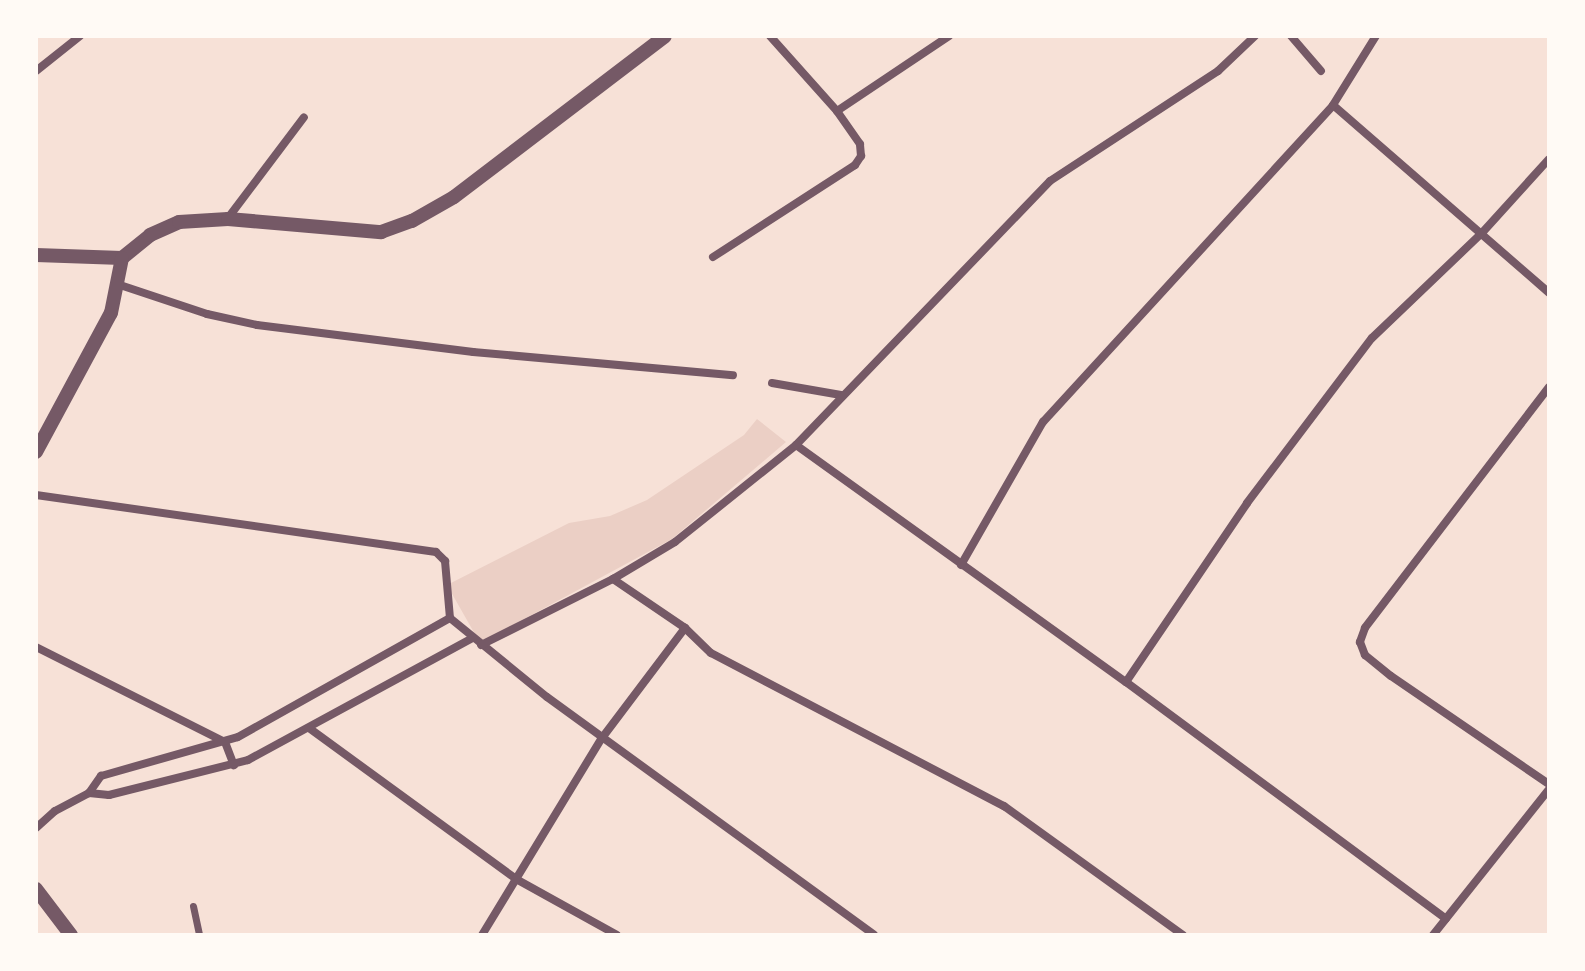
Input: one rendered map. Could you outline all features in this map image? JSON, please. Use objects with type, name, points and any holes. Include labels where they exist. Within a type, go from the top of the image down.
[{"type":"street","points":[[36,71],[80,36]]},
{"type":"street","points":[[36,452],[111,313],[122,258],[150,235],[179,222],[228,219],[381,232],[412,221],[454,197],[665,36]]},
{"type":"street","points":[[713,257],[855,165],[861,156],[860,144],[837,111],[770,36]]},
{"type":"street","points":[[837,111],[949,36]]},
{"type":"street","points":[[481,645],[613,579],[675,542],[796,445],[1050,181],[1218,71],[1255,36]]},
{"type":"street","points":[[1291,36],[1321,71]]},
{"type":"street","points":[[961,565],[1043,422],[1333,105],[1376,36]]},
{"type":"street","points":[[1333,105],[1549,293]]},
{"type":"street","points":[[228,219],[304,117]]},
{"type":"street","points":[[1126,682],[1247,503],[1372,338],[1481,234],[1549,159]]},
{"type":"street","points":[[36,255],[122,258]]},
{"type":"street","points":[[117,284],[207,314],[257,325],[473,352],[733,375]]},
{"type":"street","points":[[772,383],[841,395]]},
{"type":"street","points":[[1433,935],[1549,786],[1391,676],[1365,655],[1360,642],[1365,628],[1549,387]]},
{"type":"street","points":[[796,445],[1126,682],[1446,919]]},
{"type":"street","points":[[36,495],[436,552],[445,561],[450,618],[602,738],[874,935]]},
{"type":"street","points":[[613,579],[685,628],[711,653],[1004,806],[1183,935]]},
{"type":"street","points":[[36,828],[55,811],[89,793],[101,776],[225,742],[450,618]]},
{"type":"street","points":[[482,935],[602,738],[685,628]]},
{"type":"street","points":[[89,793],[109,795],[234,765],[309,728],[473,638]]},
{"type":"street","points":[[36,647],[225,742],[234,765]]},
{"type":"street","points":[[309,728],[516,879],[617,935]]},
{"type":"street","points":[[36,889],[71,935]]},
{"type":"street","points":[[193,906],[199,935]]},
{"type":"shaded area","points":[[757,419],[786,442],[672,539],[480,643],[447,585],[569,523],[610,516],[647,500],[744,435]]}]
